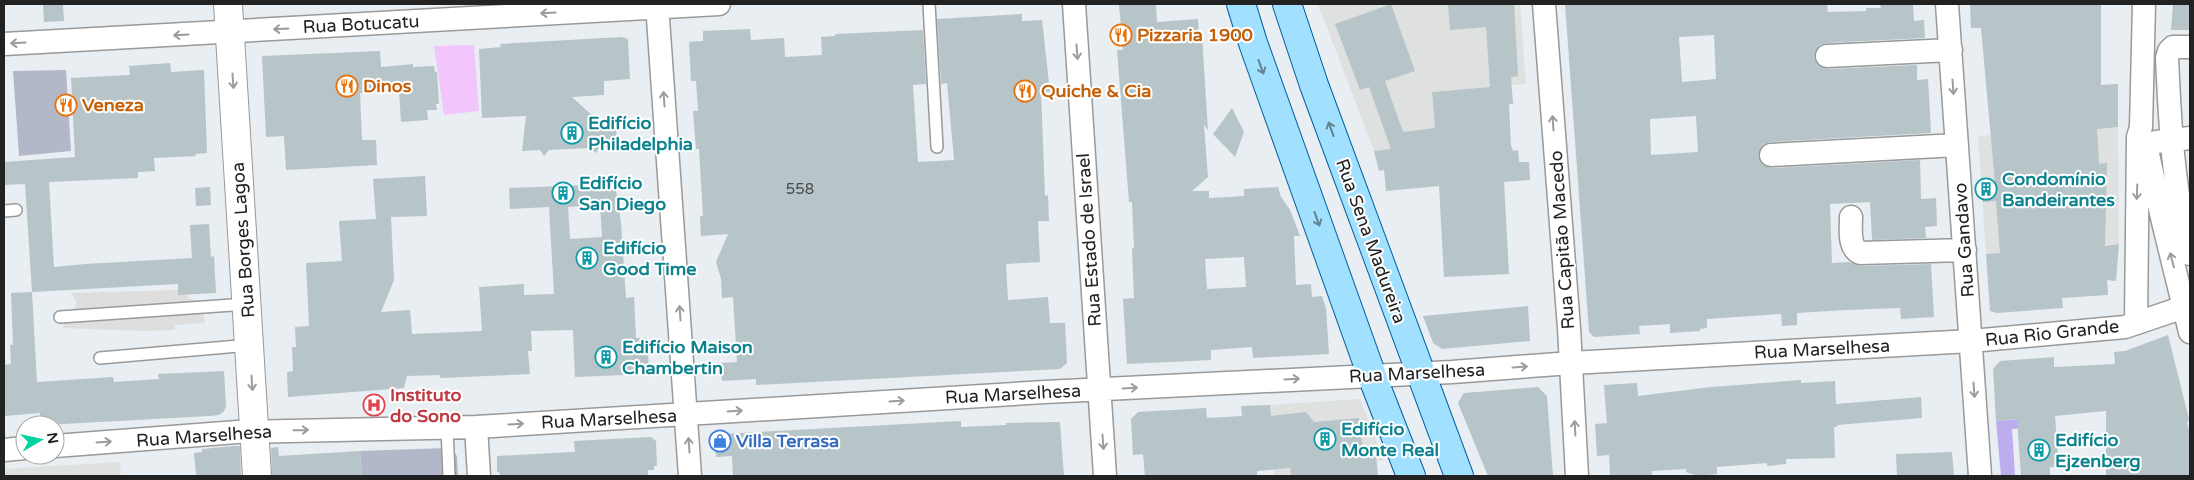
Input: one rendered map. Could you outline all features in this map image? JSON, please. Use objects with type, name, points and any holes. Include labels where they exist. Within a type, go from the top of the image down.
[{"type":"main road","points":[[1241,4],[1372,376],[1411,476]]},
{"type":"main road","name":"Rua Sena Madureira","points":[[1287,4],[1314,85],[1419,373],[1459,476]]},
{"type":"street","name":"Rua Borges Lagoa","points":[[228,4],[257,476]]},
{"type":"street","name":"Rua Botucatu","points":[[4,44],[658,5],[719,4]]},
{"type":"street","name":"Rua Estado de Israel","points":[[1074,4],[1105,476]]},
{"type":"street","name":"Rua Capitão Macedo","points":[[1544,4],[1578,476]]},
{"type":"street","name":"Rua Gandavo","points":[[1948,4],[1980,476]]},
{"type":"street","points":[[2136,323],[2144,4]]},
{"type":"street","points":[[658,5],[690,476]]},
{"type":"street","points":[[2190,47],[2172,47],[2169,51],[2180,139],[2180,216],[2190,254]]},
{"type":"street","points":[[1827,56],[1951,50]]},
{"type":"street","points":[[2142,138],[2180,139]]},
{"type":"street","points":[[2142,138],[2187,306],[2190,332]]},
{"type":"street","points":[[1771,154],[1957,145]]},
{"type":"street","points":[[1851,217],[1852,243],[1856,251],[1860,253],[1965,250]]},
{"type":"street","name":"Rua Rio Grande","points":[[1971,341],[2116,328],[2187,306]]},
{"type":"street","name":"Rua Marselhesa","points":[[65,445],[255,431],[476,427],[1100,389],[1372,376],[1971,341]]},
{"type":"street","points":[[476,427],[479,476]]},
{"type":"lane","points":[[929,4],[937,148]]},
{"type":"lane","points":[[4,210],[16,210]]},
{"type":"lane","points":[[60,317],[247,304]]},
{"type":"lane","points":[[100,358],[250,345]]},
{"type":"lane","points":[[447,427],[449,476]]},
{"type":"shaded area","points":[[1318,4],[1520,4],[1526,84],[1432,92],[1437,144],[1374,151]]},
{"type":"shaded area","points":[[474,45],[479,111],[444,115],[434,46]]},
{"type":"shaded area","points":[[66,70],[71,151],[19,156],[13,71]]},
{"type":"shaded area","points":[[2118,127],[2119,244],[1986,254],[1978,136]]},
{"type":"shaded area","points":[[178,290],[203,307],[205,323],[175,325],[175,330],[144,331],[62,328],[77,303],[71,293]]},
{"type":"shaded area","points":[[1360,399],[1384,460],[1335,465],[1336,476],[1275,476],[1270,405]]},
{"type":"shaded area","points":[[2042,417],[2043,427],[2012,429],[2015,476],[2001,476],[1996,421]]},
{"type":"shaded area","points":[[446,448],[452,450],[457,456],[458,476],[362,476],[360,451]]},
{"type":"shaded area","points":[[120,462],[121,476],[4,476],[4,469]]},
{"type":"building","points":[[43,4],[63,4],[64,21],[44,22]]},
{"type":"building","points":[[1119,4],[1156,4],[1157,22],[1198,19],[1199,36],[1202,35],[1208,130],[1204,125],[1208,177],[1192,191],[1209,191],[1209,198],[1244,196],[1244,189],[1278,187],[1281,197],[1290,210],[1300,236],[1294,236],[1296,285],[1311,284],[1312,297],[1322,296],[1326,308],[1329,354],[1253,358],[1252,347],[1211,350],[1211,360],[1127,364],[1123,299],[1134,298],[1132,249],[1134,248],[1132,202],[1129,202],[1117,50],[1123,50]],"holes":[[[1244,257],[1246,287],[1207,289],[1205,259]]]},
{"type":"building","points":[[1391,4],[1415,71],[1385,81],[1403,132],[1435,128],[1432,92],[1490,87],[1486,27],[1450,30],[1448,4],[1514,4],[1518,76],[1511,77],[1513,104],[1509,104],[1511,145],[1513,151],[1518,150],[1519,162],[1529,162],[1530,180],[1504,182],[1509,274],[1444,277],[1439,186],[1386,191],[1384,170],[1379,171],[1374,151],[1391,149],[1369,87],[1360,90],[1335,24]]},
{"type":"building","points":[[1565,4],[1823,4],[1827,5],[1828,12],[1866,11],[1866,8],[1881,8],[1880,4],[1913,4],[1914,21],[1924,20],[1925,38],[1826,43],[1820,45],[1814,57],[1821,67],[1828,69],[1917,65],[1917,80],[1928,79],[1931,133],[1770,142],[1764,144],[1758,156],[1765,166],[1772,168],[1920,160],[1921,199],[1936,198],[1937,226],[1925,227],[1926,238],[1872,240],[1870,202],[1830,204],[1832,263],[1849,262],[1860,266],[1931,264],[1934,317],[1901,319],[1900,308],[1846,310],[1797,313],[1797,325],[1782,326],[1781,314],[1707,319],[1707,328],[1700,329],[1700,331],[1670,333],[1670,324],[1639,326],[1640,334],[1594,337],[1589,332]],"holes":[[[1714,35],[1716,79],[1682,82],[1679,37]],[[1696,116],[1698,152],[1651,155],[1650,119]]]},
{"type":"building","points":[[1970,4],[2101,4],[2101,85],[2118,84],[2118,127],[2097,129],[2099,164],[2107,163],[2105,246],[2119,244],[2116,281],[2107,280],[2108,295],[2062,298],[2063,308],[1997,313],[1990,311],[1986,254],[2000,253],[1996,201],[1983,202],[1981,184],[1995,183],[1981,28],[1971,28]]},
{"type":"building","points":[[2173,4],[2190,4],[2190,30],[2171,30]]},
{"type":"building","points":[[1022,14],[1022,21],[1042,20],[1050,92],[1041,92],[1045,196],[1048,195],[1049,221],[1038,221],[1040,262],[1006,264],[1008,300],[1048,297],[1050,323],[1065,323],[1067,363],[1060,369],[756,385],[756,379],[722,381],[720,363],[737,362],[733,297],[722,298],[721,279],[716,262],[728,234],[701,236],[700,216],[703,216],[699,149],[696,149],[693,111],[698,111],[696,81],[691,81],[689,42],[703,41],[703,31],[750,29],[751,40],[784,38],[785,57],[822,55],[821,37],[835,36],[835,34],[923,30],[926,84],[913,85],[918,162],[954,160],[947,83],[941,84],[937,19]]},
{"type":"building","points":[[621,37],[628,39],[630,79],[604,81],[604,95],[572,97],[607,129],[616,128],[617,147],[599,147],[596,153],[590,148],[549,150],[544,156],[540,150],[522,151],[526,116],[482,118],[479,49],[501,47],[500,44]]},
{"type":"building","points":[[380,51],[381,67],[413,64],[413,67],[434,66],[435,72],[437,72],[439,104],[436,104],[437,110],[427,110],[428,120],[401,122],[399,91],[360,93],[362,140],[376,140],[377,165],[286,170],[284,136],[266,137],[262,56]]},
{"type":"building","points":[[170,63],[171,72],[204,70],[207,153],[195,154],[196,156],[154,158],[155,171],[138,172],[138,178],[49,182],[54,267],[192,258],[190,225],[209,224],[211,257],[214,256],[216,293],[178,295],[178,284],[32,292],[25,184],[4,185],[4,162],[75,157],[71,78],[130,75],[129,66]]},
{"type":"building","points":[[1232,108],[1244,132],[1235,157],[1213,134]]},
{"type":"building","points":[[425,176],[427,216],[391,217],[394,280],[381,312],[410,310],[412,334],[482,331],[479,287],[524,284],[524,295],[554,294],[549,207],[510,209],[509,188],[615,184],[621,223],[626,298],[634,297],[636,338],[647,338],[649,369],[629,370],[624,375],[575,377],[573,330],[531,331],[532,351],[528,351],[530,374],[440,378],[440,375],[407,376],[404,388],[288,397],[287,372],[293,371],[292,347],[296,347],[295,327],[309,326],[306,263],[342,261],[339,221],[376,219],[373,179]],"holes":[[[600,205],[602,237],[570,239],[568,207]]]},
{"type":"building","points":[[210,187],[211,205],[196,206],[195,188]]},
{"type":"building","points":[[32,292],[37,382],[113,377],[114,382],[159,379],[158,374],[224,371],[226,407],[224,411],[219,415],[209,416],[65,424],[65,415],[40,415],[40,413],[4,416],[4,365],[11,364],[10,345],[13,345],[11,293]]},
{"type":"building","points":[[1528,306],[1530,341],[1442,349],[1433,343],[1423,316]]},
{"type":"building","points":[[2168,335],[2189,419],[2187,423],[2190,434],[2190,476],[2106,476],[2106,411],[2055,416],[2059,467],[2050,467],[2050,476],[2021,476],[2017,419],[1996,421],[1993,369],[2000,361],[2054,357],[2054,367],[2115,364],[2114,352],[2125,351]]},
{"type":"building","points":[[1801,380],[1801,383],[1835,381],[1836,404],[1921,397],[1922,418],[1837,425],[1837,427],[1834,427],[1835,458],[1786,459],[1786,464],[1767,466],[1767,463],[1717,467],[1717,474],[1698,476],[1686,472],[1686,469],[1652,471],[1652,476],[1610,476],[1609,455],[1597,456],[1595,424],[1607,423],[1604,385],[1637,383],[1638,396],[1711,387]]},
{"type":"building","points":[[1538,387],[1547,396],[1553,476],[1488,476],[1458,403],[1464,393]]},
{"type":"building","points":[[1270,405],[1271,416],[1306,412],[1314,422],[1359,418],[1363,450],[1375,446],[1378,476],[1291,476],[1290,468],[1257,471],[1257,476],[1145,476],[1143,454],[1133,455],[1131,419],[1138,412],[1206,408],[1207,418],[1242,416],[1241,406]]},
{"type":"building","points":[[961,421],[961,427],[1006,425],[1006,423],[1060,422],[1064,476],[733,476],[732,456],[716,457],[715,441],[721,434]]},
{"type":"building","points":[[651,437],[656,441],[657,466],[654,466],[654,470],[648,470],[648,476],[500,476],[499,472],[497,472],[497,456],[575,452],[574,441]]},
{"type":"building","points":[[240,446],[241,476],[198,476],[196,474],[194,453],[202,452],[202,449]]},
{"type":"building","points":[[278,447],[279,456],[360,451],[362,476],[272,476],[271,448]]},
{"type":"building","points":[[1952,452],[1954,476],[1897,476],[1896,454]]},
{"type":"place","name":"Pizzaria 1900","points":[[1121,35]]},
{"type":"place","name":"Dinos","points":[[347,86]]},
{"type":"place","name":"Quiche & Cia","points":[[1025,91]]},
{"type":"place","name":"Veneza","points":[[66,105]]},
{"type":"place","name":"Edifício Philadelphia","points":[[572,133]]},
{"type":"place","name":"Condomínio Bandeirantes","points":[[1986,189]]},
{"type":"place","name":"Edifício San Diego","points":[[563,193]]},
{"type":"place","name":"Edifício Good Time","points":[[587,258]]},
{"type":"place","name":"Edifício Maison Chambertin","points":[[606,357]]},
{"type":"place","name":"Instituto do Sono","points":[[374,405]]},
{"type":"place","name":"Edifício Monte Real","points":[[1325,439]]},
{"type":"place","name":"Villa Terrasa","points":[[720,441]]},
{"type":"place","name":"Edifício Ejzenberg","points":[[2039,450]]}]
